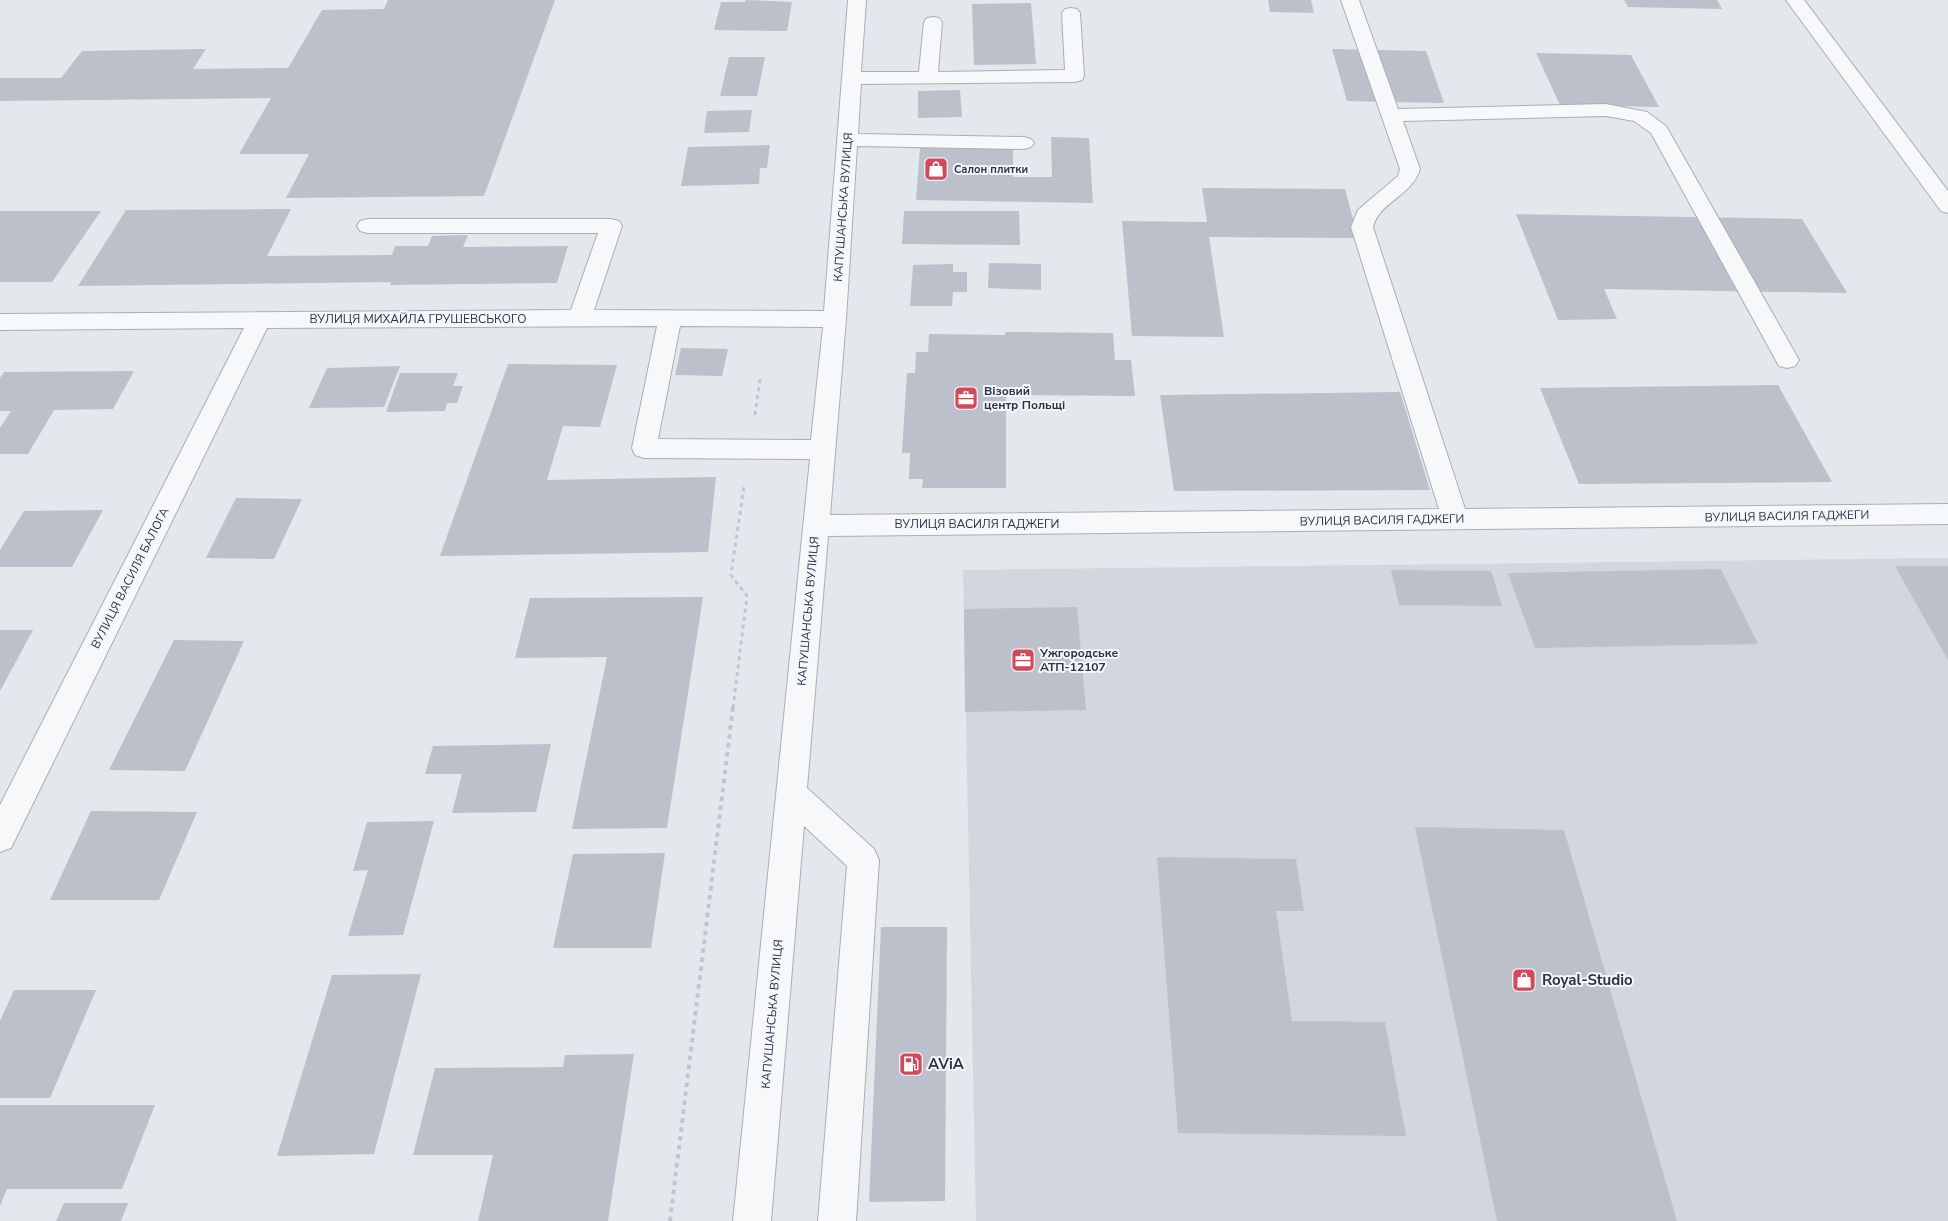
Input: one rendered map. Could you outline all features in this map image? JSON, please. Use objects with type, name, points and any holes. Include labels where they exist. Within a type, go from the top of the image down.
[{"type":"street","name":"КАПУШАНСЬКА ВУЛИЦЯ","points":[[752,1221],[835,319],[857,0]]},
{"type":"street","points":[[1350,0],[1410,168],[1407,179],[1365,215],[1362,227],[1455,519]]},
{"type":"street","points":[[1795,0],[1948,206]]},
{"type":"street","points":[[851,78],[1075,76],[1071,13]]},
{"type":"street","points":[[928,77],[933,22]]},
{"type":"street","points":[[1391,115],[1606,110],[1640,116],[1659,130],[1787,360]]},
{"type":"street","points":[[848,140],[1024,143]]},
{"type":"street","points":[[368,226],[611,226],[580,318]]},
{"type":"street","name":"ВУЛИЦЯ МИХАЙЛА ГРУШЕВСЬКОГО","points":[[0,322],[580,318],[835,319]]},
{"type":"street","points":[[670,318],[644,448],[823,450]]},
{"type":"street","name":"ВУЛИЦЯ ВАСИЛЯ БАЛОГА","points":[[0,837],[260,320]]},
{"type":"street","name":"ВУЛИЦЯ ВАСИЛЯ ГАДЖЕГИ","points":[[816,526],[853,524],[940,525],[1948,514]]},
{"type":"street","points":[[792,794],[862,860],[837,1221]]},
{"type":"path","points":[[670,1221],[748,596],[731,576],[760,379]]},
{"type":"shaded area","points":[[1948,558],[1948,1221],[976,1221],[963,570]]},
{"type":"building","points":[[388,0],[555,0],[484,196],[286,198],[309,154],[239,154],[271,98],[0,101],[0,78],[61,78],[82,51],[206,49],[193,69],[288,68],[322,10],[384,9]]},
{"type":"building","points":[[746,0],[792,2],[787,31],[714,30],[721,2],[745,2]]},
{"type":"building","points":[[1268,0],[1311,0],[1314,13],[1270,12]]},
{"type":"building","points":[[1624,0],[1717,0],[1722,9],[1628,7]]},
{"type":"building","points":[[1031,3],[1036,64],[974,65],[972,4]]},
{"type":"building","points":[[1332,49],[1426,51],[1444,103],[1347,101]]},
{"type":"building","points":[[1536,53],[1631,55],[1659,107],[1560,105]]},
{"type":"building","points":[[729,57],[765,57],[757,96],[720,96]]},
{"type":"building","points":[[960,90],[962,117],[918,118],[918,91]]},
{"type":"building","points":[[752,110],[749,132],[704,133],[707,111]]},
{"type":"building","points":[[1051,137],[1089,138],[1093,203],[916,200],[920,148],[1013,149],[1013,177],[1052,177]]},
{"type":"building","points":[[770,145],[767,168],[760,168],[759,184],[681,186],[688,147]]},
{"type":"building","points":[[1202,188],[1345,189],[1358,238],[1209,237],[1224,337],[1132,336],[1122,221],[1207,222]]},
{"type":"building","points":[[291,209],[267,256],[392,255],[395,246],[428,246],[432,236],[468,235],[463,247],[568,246],[557,283],[390,285],[391,282],[78,286],[126,210]]},
{"type":"building","points":[[0,211],[101,211],[52,282],[0,282]]},
{"type":"building","points":[[904,211],[1019,211],[1020,245],[902,244]]},
{"type":"building","points":[[1516,214],[1802,219],[1847,293],[1604,289],[1617,319],[1558,320]]},
{"type":"building","points":[[989,263],[1041,264],[1041,290],[988,288]]},
{"type":"building","points":[[953,264],[953,272],[967,272],[967,292],[953,292],[952,306],[910,306],[913,265]]},
{"type":"building","points":[[1005,332],[1113,333],[1115,360],[1131,360],[1135,396],[1006,395],[1006,488],[922,488],[923,479],[909,479],[910,453],[902,453],[907,373],[915,373],[916,352],[928,352],[929,334],[1005,335]]},
{"type":"building","points":[[681,348],[728,349],[722,376],[675,375]]},
{"type":"building","points":[[508,364],[617,365],[600,427],[563,426],[547,480],[716,477],[708,552],[440,556]]},
{"type":"building","points":[[400,366],[384,407],[309,408],[327,368]]},
{"type":"building","points":[[134,371],[113,409],[54,410],[28,454],[0,454],[0,428],[11,411],[0,411],[0,378],[4,372]]},
{"type":"building","points":[[400,373],[458,373],[453,386],[463,386],[457,403],[447,403],[445,411],[386,412]]},
{"type":"building","points":[[1778,385],[1832,482],[1579,484],[1540,388]]},
{"type":"building","points":[[1400,392],[1430,490],[1174,491],[1160,395]]},
{"type":"building","points":[[236,498],[302,499],[274,559],[206,558]]},
{"type":"building","points":[[103,510],[72,567],[0,567],[0,550],[24,511]]},
{"type":"building","points":[[1895,566],[1948,566],[1948,660]]},
{"type":"building","points":[[1721,569],[1758,644],[1535,648],[1508,573]]},
{"type":"building","points":[[1391,570],[1491,571],[1502,606],[1399,605]]},
{"type":"building","points":[[703,597],[667,828],[572,829],[607,657],[515,658],[530,598]]},
{"type":"building","name":"Ужгородське АТП-12107","points":[[1077,607],[1086,710],[965,712],[964,609]]},
{"type":"building","points":[[0,630],[33,630],[0,691]]},
{"type":"building","points":[[174,640],[244,641],[185,771],[109,770]]},
{"type":"building","points":[[551,744],[536,812],[452,813],[462,774],[425,774],[433,746]]},
{"type":"building","points":[[91,811],[197,812],[159,900],[50,900]]},
{"type":"building","points":[[434,821],[403,935],[348,936],[368,870],[353,871],[367,822]]},
{"type":"building","points":[[1415,827],[1564,830],[1677,1221],[1497,1221]]},
{"type":"building","points":[[665,853],[651,948],[553,948],[573,854]]},
{"type":"building","points":[[1157,857],[1296,859],[1304,911],[1276,911],[1292,1021],[1385,1022],[1406,1136],[1178,1133]]},
{"type":"building","name":"AViA","points":[[881,927],[947,927],[945,1201],[869,1202]]},
{"type":"building","points":[[421,974],[374,1154],[277,1156],[332,975]]},
{"type":"building","points":[[14,990],[96,990],[50,1098],[0,1098],[0,1021]]},
{"type":"building","points":[[634,1054],[608,1221],[478,1221],[493,1155],[413,1155],[435,1068],[563,1067],[565,1055]]},
{"type":"building","points":[[0,1105],[155,1105],[122,1189],[7,1189],[0,1206]]},
{"type":"building","points":[[64,1203],[128,1203],[121,1221],[56,1221]]},
{"type":"place","name":"Салон плитки","points":[[936,169]]},
{"type":"place","name":"Візовий центр Польщі","points":[[966,398]]},
{"type":"place","name":"Ужгородське АТП-12107","points":[[1023,660]]},
{"type":"place","name":"Royal-Studio","points":[[1524,980]]},
{"type":"place","name":"AViA","points":[[911,1064]]}]
